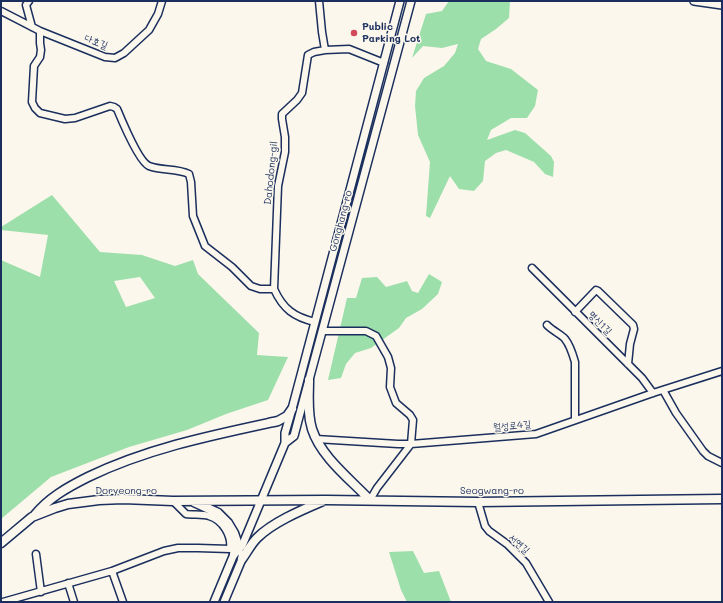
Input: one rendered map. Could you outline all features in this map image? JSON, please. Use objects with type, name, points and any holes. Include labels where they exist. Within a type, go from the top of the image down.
[{"type":"main road","points":[[309,380],[309,408],[312,428],[316,439],[327,458],[370,500]]},
{"type":"main road","points":[[32,517],[51,499],[74,484],[131,458],[197,439],[278,422],[287,416],[292,409]]},
{"type":"main road","name":"Doryeong-ro","points":[[1,543],[32,517],[55,508],[83,501],[123,499],[172,501],[262,500]]},
{"type":"main road","name":"Seogwang-ro","points":[[262,500],[478,502],[722,499]]},
{"type":"main road","points":[[192,500],[218,513],[228,523],[237,542],[234,554]]},
{"type":"main road","points":[[242,559],[257,538],[275,525],[294,514],[326,500]]},
{"type":"street","points":[[29,1],[26,5],[32,27]]},
{"type":"street","name":"다호길","points":[[1,11],[40,31],[105,57],[115,58],[124,53],[149,30],[158,14],[162,1]]},
{"type":"street","points":[[319,1],[325,50],[349,49],[384,62]]},
{"type":"street","name":"Gonghang-ro","points":[[242,546],[285,443],[285,432],[400,1]]},
{"type":"street","name":"Gonghang-ro","points":[[285,443],[294,436],[411,1]]},
{"type":"street","points":[[694,1],[722,5]]},
{"type":"street","points":[[40,31],[40,57],[34,66],[32,102],[35,108],[40,113],[65,119],[75,118],[110,106],[114,107],[117,110],[141,160],[148,166],[189,174],[191,182],[193,216],[205,246],[232,267],[251,286],[260,289],[274,289],[278,298],[288,310],[300,318],[315,322]]},
{"type":"street","name":"Dahodong-gil","points":[[274,289],[278,186],[285,152],[282,114],[297,100],[302,93],[308,55],[325,50]]},
{"type":"street","name":"명신1길","points":[[532,268],[642,378],[653,393]]},
{"type":"street","points":[[575,312],[596,290],[633,325],[634,329],[630,344],[628,364]]},
{"type":"street","points":[[547,325],[553,331],[565,338],[573,355],[575,362],[575,420]]},
{"type":"street","points":[[322,331],[366,331],[376,336],[388,358],[391,368],[390,387],[396,403],[410,415],[413,420],[412,444],[377,488],[370,500]]},
{"type":"street","name":"월성로4길","points":[[316,439],[412,444],[536,434],[653,393],[722,372]]},
{"type":"street","points":[[663,390],[676,413],[703,451],[708,456],[722,463]]},
{"type":"street","points":[[3,602],[26,599],[41,592],[68,583],[112,571],[164,551],[185,548],[230,549],[231,543],[229,536],[225,528],[218,520],[208,515],[186,514],[172,501]]},
{"type":"street","name":"서연길","points":[[478,502],[485,526],[526,563],[549,602]]},
{"type":"street","points":[[214,602],[234,554],[242,546]]},
{"type":"street","points":[[224,602],[242,559],[242,546]]},
{"type":"street","points":[[36,554],[41,592]]},
{"type":"street","points":[[112,571],[123,602]]},
{"type":"street","points":[[68,583],[74,602]]},
{"type":"green space","points":[[449,1],[510,1],[509,18],[481,39],[478,49],[486,61],[511,69],[538,90],[535,106],[527,118],[511,118],[491,130],[487,140],[515,130],[525,133],[551,156],[554,162],[553,177],[545,174],[534,162],[506,150],[496,153],[485,161],[483,181],[474,191],[459,189],[450,176],[430,218],[426,216],[430,162],[418,135],[415,106],[416,91],[424,78],[444,66],[455,53],[458,44],[442,48],[423,46],[412,58],[426,14],[442,11]]},
{"type":"green space","points":[[52,195],[100,252],[142,255],[175,266],[193,260],[198,274],[259,333],[257,355],[288,357],[268,400],[226,414],[187,430],[129,447],[51,477],[1,519],[1,260],[40,277],[48,235],[1,230],[1,227]],"holes":[[[140,277],[155,298],[126,307],[114,281]]]},
{"type":"green space","points":[[429,274],[442,282],[438,294],[422,309],[406,318],[399,328],[371,348],[355,353],[346,364],[341,378],[328,380],[347,298],[356,298],[362,278],[377,277],[386,287],[407,281],[412,291],[418,293]]},
{"type":"green space","points":[[413,551],[424,573],[439,571],[451,602],[407,602],[401,590],[389,552]]},
{"type":"place","name":"Public Parking Lot","points":[[354,33]]}]
